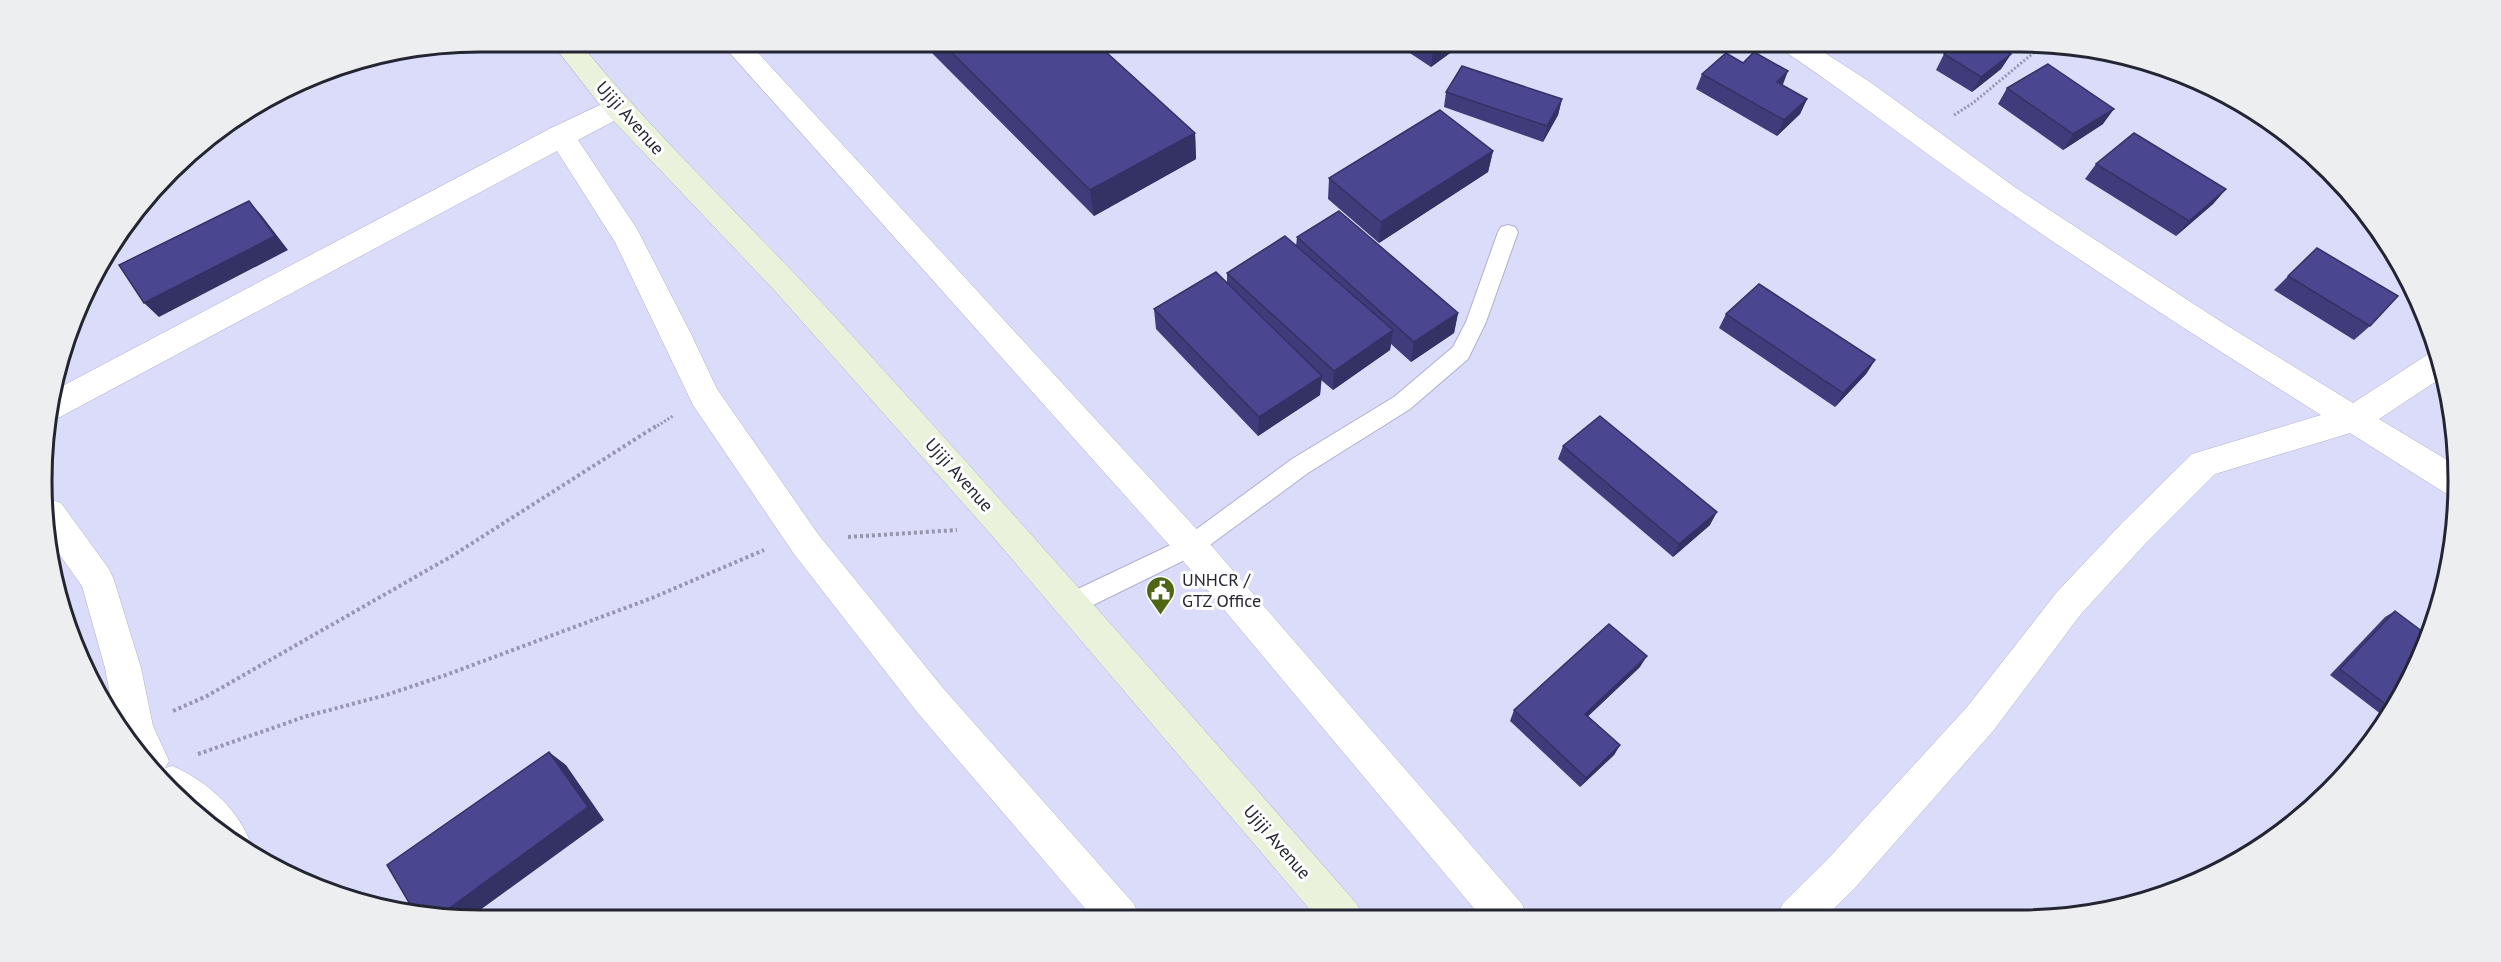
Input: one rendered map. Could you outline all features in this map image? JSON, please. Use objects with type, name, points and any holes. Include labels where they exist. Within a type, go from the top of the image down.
[{"type":"street","name":"Ujiji Avenue","points":[[577,52],[617,107],[786,283],[1006,528],[1335,910]]},
{"type":"street","points":[[742,52],[1191,546],[1501,910]]},
{"type":"street","points":[[1803,52],[2006,195],[2193,319],[2448,477]]},
{"type":"street","points":[[60,403],[617,107]]},
{"type":"street","points":[[561,135],[627,237],[676,334],[704,396],[806,544],[930,700],[1113,910]]},
{"type":"street","points":[[1804,910],[1840,875],[1980,719],[2069,603],[2134,533],[2205,464],[2354,419],[2433,367]]},
{"type":"street","points":[[54,520],[97,580],[123,668],[129,725]]},
{"type":"street","points":[[180,771],[213,815]]},
{"type":"lane","points":[[1071,604],[1191,546],[1300,466],[1402,403],[1461,354],[1476,322],[1508,232]]},
{"type":"path","points":[[1923,135],[1973,103],[2034,52]]},
{"type":"path","points":[[132,729],[207,696],[452,556],[704,396]]},
{"type":"path","points":[[180,771],[307,716],[386,695],[446,675],[651,598],[760,551],[857,535],[1006,528]]},
{"type":"building","points":[[951,52],[1106,52],[1195,133],[1090,190]]},
{"type":"building","points":[[1754,52],[1788,71],[1777,82],[1807,99],[1784,120],[1702,74],[1726,53],[1743,63]]},
{"type":"building","points":[[1947,52],[2008,52],[2011,54],[1981,77],[1944,54]]},
{"type":"building","points":[[2048,64],[2114,109],[2073,134],[2007,88]]},
{"type":"building","points":[[1462,66],[1562,99],[1547,126],[1446,92]]},
{"type":"building","points":[[1440,110],[1493,151],[1381,222],[1329,178]]},
{"type":"building","points":[[2134,133],[2226,189],[2189,221],[2096,164]]},
{"type":"building","points":[[249,201],[275,236],[144,303],[119,265]]},
{"type":"building","points":[[1339,211],[1458,313],[1414,342],[1297,237]]},
{"type":"building","points":[[1285,236],[1393,330],[1334,371],[1227,273]]},
{"type":"building","points":[[2317,248],[2398,296],[2370,326],[2288,276]]},
{"type":"building","points":[[1216,272],[1322,376],[1259,417],[1154,309]]},
{"type":"building","points":[[1759,284],[1875,360],[1843,393],[1726,314]]},
{"type":"building","points":[[1600,416],[1717,512],[1679,544],[1563,446]]},
{"type":"building","points":[[2395,611],[2421,631],[2404,671],[2385,704],[2340,669]]},
{"type":"building","points":[[1609,624],[1647,656],[1585,714],[1620,745],[1586,778],[1514,710]]},
{"type":"building","points":[[549,752],[588,807],[449,909],[409,903],[387,865]]},
{"type":"place","name":"UNHCR / GTZ Office","points":[[1161,616]]}]
